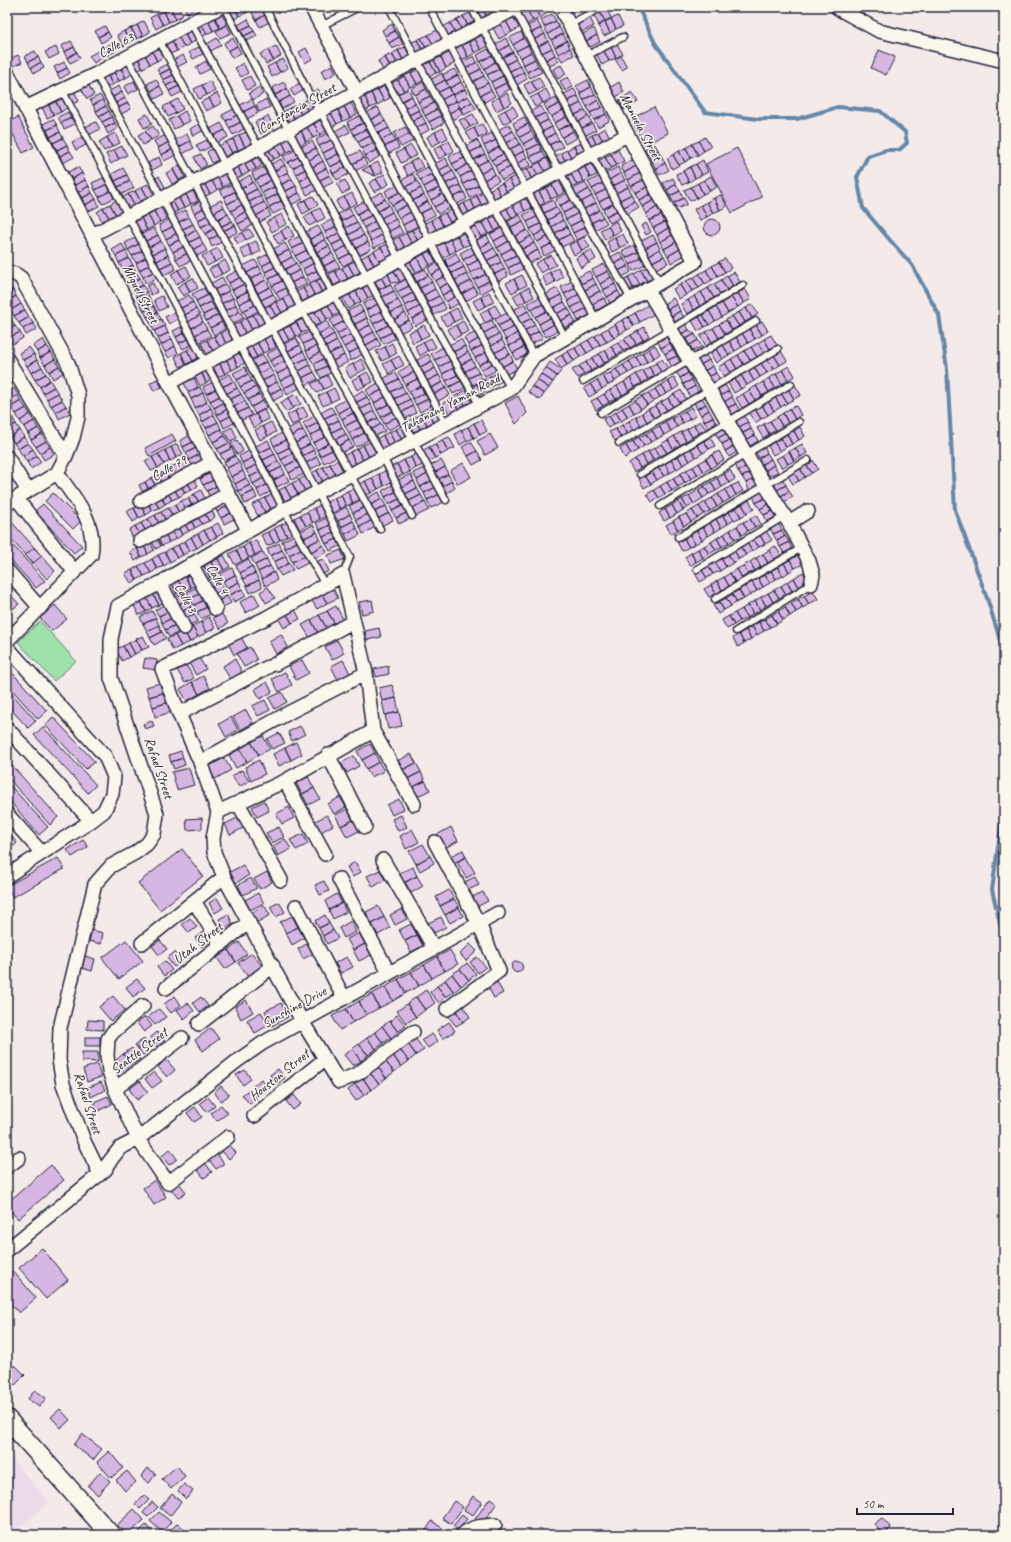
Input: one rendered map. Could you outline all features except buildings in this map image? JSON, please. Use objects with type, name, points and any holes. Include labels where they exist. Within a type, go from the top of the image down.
[{"type":"main road","points":[[7,1419],[110,1535]]},
{"type":"street","name":"Calle 63","points":[[25,108],[96,74],[220,7]]},
{"type":"street","points":[[311,7],[355,93]]},
{"type":"street","name":"Manuela Street","points":[[560,7],[695,262]]},
{"type":"street","points":[[837,7],[839,10],[878,31],[1004,61]]},
{"type":"street","name":"Constancia Street","points":[[92,235],[226,166],[320,111],[515,8]]},
{"type":"street","name":"Miguel Street","points":[[7,72],[169,383],[248,530]]},
{"type":"street","points":[[169,383],[302,310],[366,278],[627,135]]},
{"type":"street","name":"Tahanang Yaman Road","points":[[248,530],[511,389],[534,356],[695,262]]},
{"type":"street","points":[[7,272],[15,274],[21,278],[68,363],[78,395],[78,417],[73,438],[57,473],[11,501],[74,571]]},
{"type":"street","points":[[647,289],[689,360],[710,389],[746,454],[787,519],[802,547],[813,575],[811,584]]},
{"type":"street","points":[[7,359],[66,456]]},
{"type":"street","points":[[7,457],[28,491]]},
{"type":"street","name":"Calle 79","points":[[141,501],[211,462]]},
{"type":"street","points":[[7,641],[90,555],[92,535],[90,526],[84,512],[57,473]]},
{"type":"street","points":[[140,541],[228,494]]},
{"type":"street","points":[[787,519],[808,511]]},
{"type":"street","name":"Rafael Street","points":[[100,1174],[84,1141],[63,1084],[59,1060],[60,1028],[95,884],[111,866],[135,853],[147,844],[154,834],[157,814],[111,678],[111,639],[118,606],[160,583],[248,530]]},
{"type":"street","name":"Calle 4","points":[[191,564],[216,610]]},
{"type":"street","points":[[7,570],[40,608]]},
{"type":"street","points":[[413,1032],[360,1073],[339,1082],[302,1022],[224,877],[214,852],[213,838],[218,812],[200,762],[179,714],[162,669],[266,618],[343,575],[366,673],[373,731],[414,804]]},
{"type":"street","name":"Calle 3","points":[[160,583],[184,628]]},
{"type":"street","points":[[179,714],[354,622]]},
{"type":"street","points":[[7,647],[105,756],[114,777],[112,794],[104,811],[91,822],[7,876]]},
{"type":"street","points":[[200,762],[290,712],[366,673]]},
{"type":"street","points":[[7,728],[91,822]]},
{"type":"street","points":[[218,812],[284,781],[373,731]]},
{"type":"street","points":[[328,755],[366,827]]},
{"type":"street","points":[[284,781],[325,854]]},
{"type":"street","points":[[238,803],[281,880]]},
{"type":"street","points":[[7,814],[42,853]]},
{"type":"street","points":[[435,842],[479,924],[499,971],[447,1009]]},
{"type":"street","points":[[383,860],[434,948]]},
{"type":"street","points":[[142,943],[224,877]]},
{"type":"street","points":[[339,879],[389,973]]},
{"type":"street","points":[[194,902],[221,944]]},
{"type":"street","points":[[296,906],[344,998]]},
{"type":"street","name":"Sunshine Drive","points":[[7,1250],[100,1174],[120,1148],[138,1139],[237,1061],[263,1043],[498,913]]},
{"type":"street","name":"Utah Street","points":[[166,988],[249,922]]},
{"type":"street","points":[[199,1024],[273,966]]},
{"type":"street","points":[[143,1006],[112,1033],[108,1039],[107,1056],[109,1071],[115,1089],[138,1139],[168,1183],[228,1137]]},
{"type":"street","name":"Seattle Street","points":[[115,1089],[182,1038]]},
{"type":"street","name":"Houston Street","points":[[254,1116],[325,1059]]},
{"type":"street","points":[[7,1167],[19,1158]]},
{"type":"street","points":[[462,1535],[468,1530],[478,1526],[495,1525]]},
{"type":"lane","points":[[224,7],[287,130],[446,424]]},
{"type":"lane","points":[[265,7],[307,90],[320,111],[436,328],[480,406]]},
{"type":"lane","points":[[322,26],[359,7]]},
{"type":"lane","points":[[389,7],[495,208],[566,337]]},
{"type":"lane","points":[[429,7],[596,319]]},
{"type":"lane","points":[[471,7],[630,299]]},
{"type":"lane","points":[[569,25],[602,7]]},
{"type":"lane","points":[[515,8],[659,282]]},
{"type":"lane","points":[[191,23],[259,148],[333,294],[446,500]]},
{"type":"lane","points":[[586,56],[623,37]]},
{"type":"lane","points":[[159,40],[333,369],[383,457],[412,516]]},
{"type":"lane","points":[[127,57],[380,529]]},
{"type":"lane","points":[[96,74],[318,493],[350,558],[343,575]]},
{"type":"lane","points":[[385,78],[534,356]]},
{"type":"lane","points":[[62,90],[206,364],[325,585]]},
{"type":"lane","points":[[355,93],[430,242],[511,389]]},
{"type":"lane","points":[[582,380],[671,329],[743,285]]},
{"type":"lane","points":[[601,413],[756,321]]},
{"type":"lane","points":[[619,443],[778,349]]},
{"type":"lane","points":[[640,474],[791,384]]},
{"type":"lane","points":[[660,506],[798,422]]},
{"type":"lane","points":[[678,537],[808,460]]},
{"type":"lane","points":[[697,568],[787,519]]},
{"type":"lane","points":[[715,599],[802,547]]},
{"type":"lane","points":[[736,631],[811,584]]},
{"type":"shaded area","points":[[7,1453],[49,1502],[12,1535],[7,1535]]},
{"type":"green space","points":[[40,621],[76,661],[54,681],[18,642]]},
{"type":"waterway","points":[[638,7],[655,43],[705,112],[758,119],[797,119],[838,107],[880,111],[905,132],[907,143],[899,150],[886,150],[868,156],[857,177],[863,208],[912,265],[939,315],[947,369],[955,510],[987,598],[1004,653]]},
{"type":"waterway","points":[[1004,804],[992,890],[1004,940]]}]
